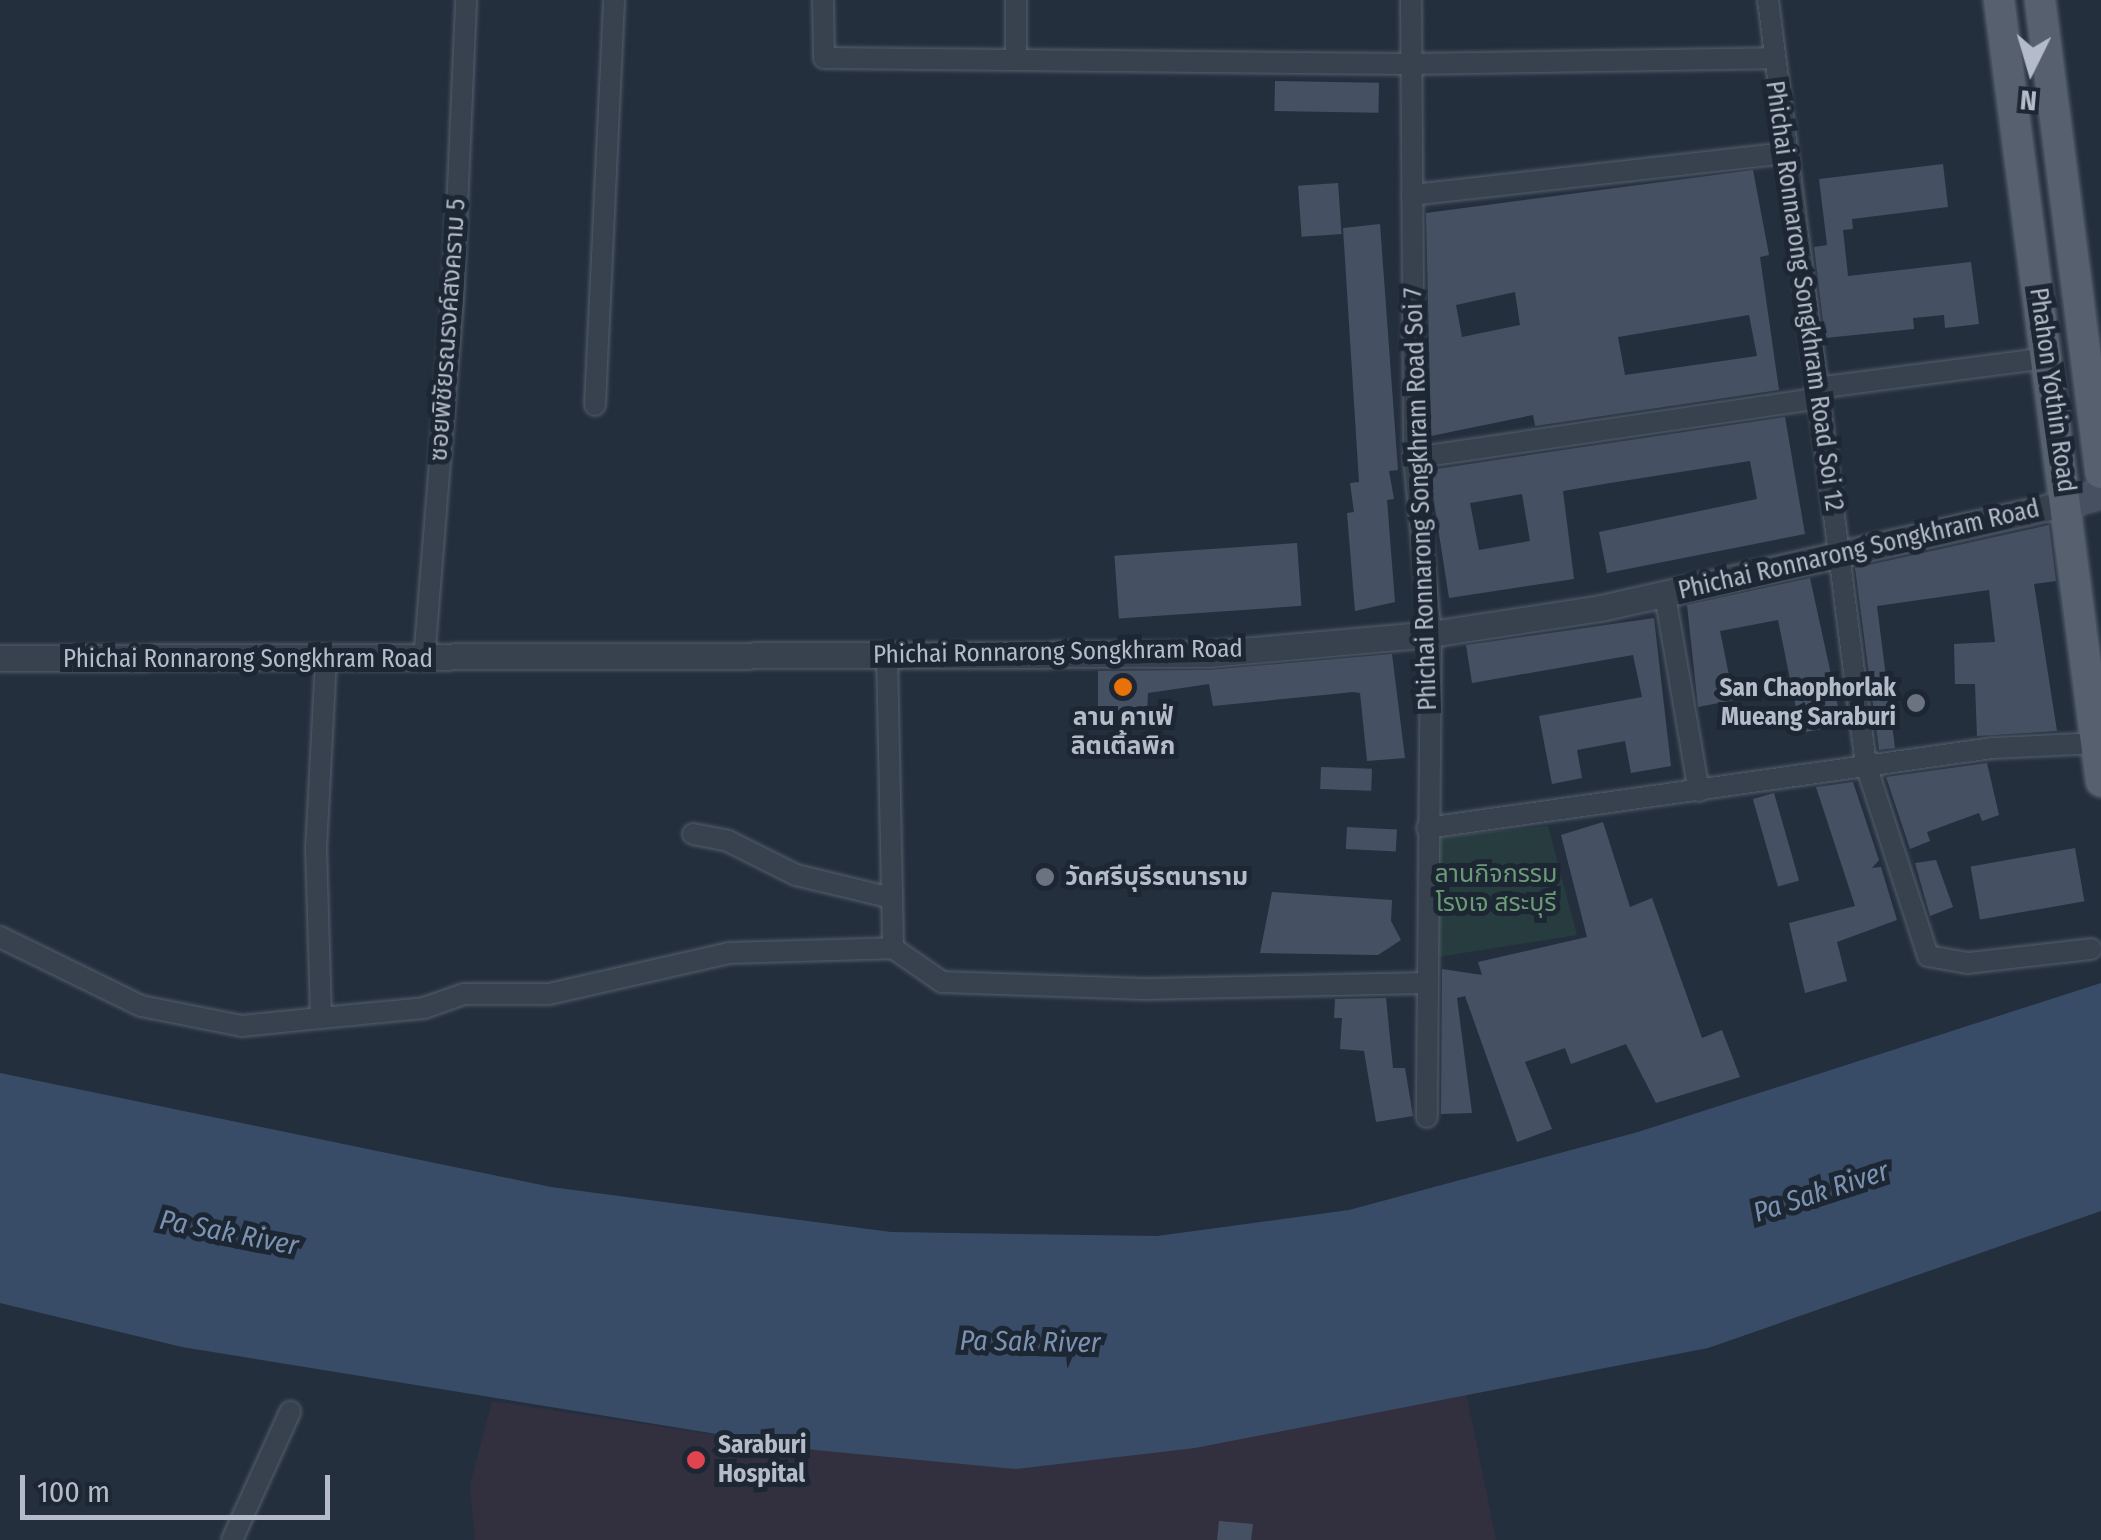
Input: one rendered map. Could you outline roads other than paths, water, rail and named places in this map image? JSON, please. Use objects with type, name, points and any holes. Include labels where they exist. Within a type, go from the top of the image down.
[{"type":"main road","name":"Phahon Yothin Road","points":[[2000,0],[2101,781]]},
{"type":"main road","name":"Phahon Yothin Road","points":[[2040,0],[2101,473]]},
{"type":"main road","name":"Phichai Ronnarong Songkhram Road","points":[[2068,503],[2101,494]]},
{"type":"street","name":"ซอยพิชัยรณรงค์สงคราม 5","points":[[424,660],[453,301],[466,0]]},
{"type":"street","points":[[596,404],[614,0]]},
{"type":"street","points":[[824,0],[824,58],[1411,64],[1773,58]]},
{"type":"street","points":[[1016,0],[1016,60]]},
{"type":"street","name":"Phichai Ronnarong Songkhram Road Soi 7","points":[[1411,0],[1414,458],[1431,634],[1427,1117]]},
{"type":"street","name":"Phichai Ronnarong Songkhram Road Soi 12","points":[[1768,0],[1866,764],[1928,956],[1968,963],[2092,949]]},
{"type":"street","points":[[1412,196],[1786,153]]},
{"type":"street","points":[[1414,458],[2048,358]]},
{"type":"street","name":"Phichai Ronnarong Songkhram Road","points":[[0,658],[424,660],[1208,654],[1431,634],[1665,594],[1839,558],[2068,503]]},
{"type":"street","points":[[1665,594],[1698,792]]},
{"type":"street","points":[[887,654],[893,948]]},
{"type":"street","points":[[321,1018],[316,847],[326,659]]},
{"type":"street","points":[[1427,828],[1698,792],[1866,764],[2099,743]]},
{"type":"street","points":[[693,834],[728,841],[796,875],[892,898]]},
{"type":"street","points":[[0,937],[141,1006],[242,1026],[424,1008],[464,994],[548,994],[729,953],[893,948],[942,982],[1144,989],[1428,983]]},
{"type":"street","points":[[232,1540],[290,1412]]},
{"type":"water","name":"Pa Sak River","points":[[2101,983],[2101,1211],[1708,1348],[1195,1448],[1015,1469],[815,1450],[182,1347],[0,1303],[0,1073],[551,1187],[891,1232],[1157,1236],[1349,1210],[1638,1132]]},
{"type":"place","name":"ลาน คาเฟ่ ลิตเติ้ลพิก","points":[[1123,687]]},
{"type":"place","name":"San Chaophorlak Mueang Saraburi","points":[[1916,703]]},
{"type":"place","name":"วัดศรีบุรีรตนาราม","points":[[1045,877]]},
{"type":"place","name":"Saraburi Hospital","points":[[696,1460]]},
{"type":"park label","name":"ลานกิจกรรม โรงเจ สระบุรี","points":[[1496,890]]}]
